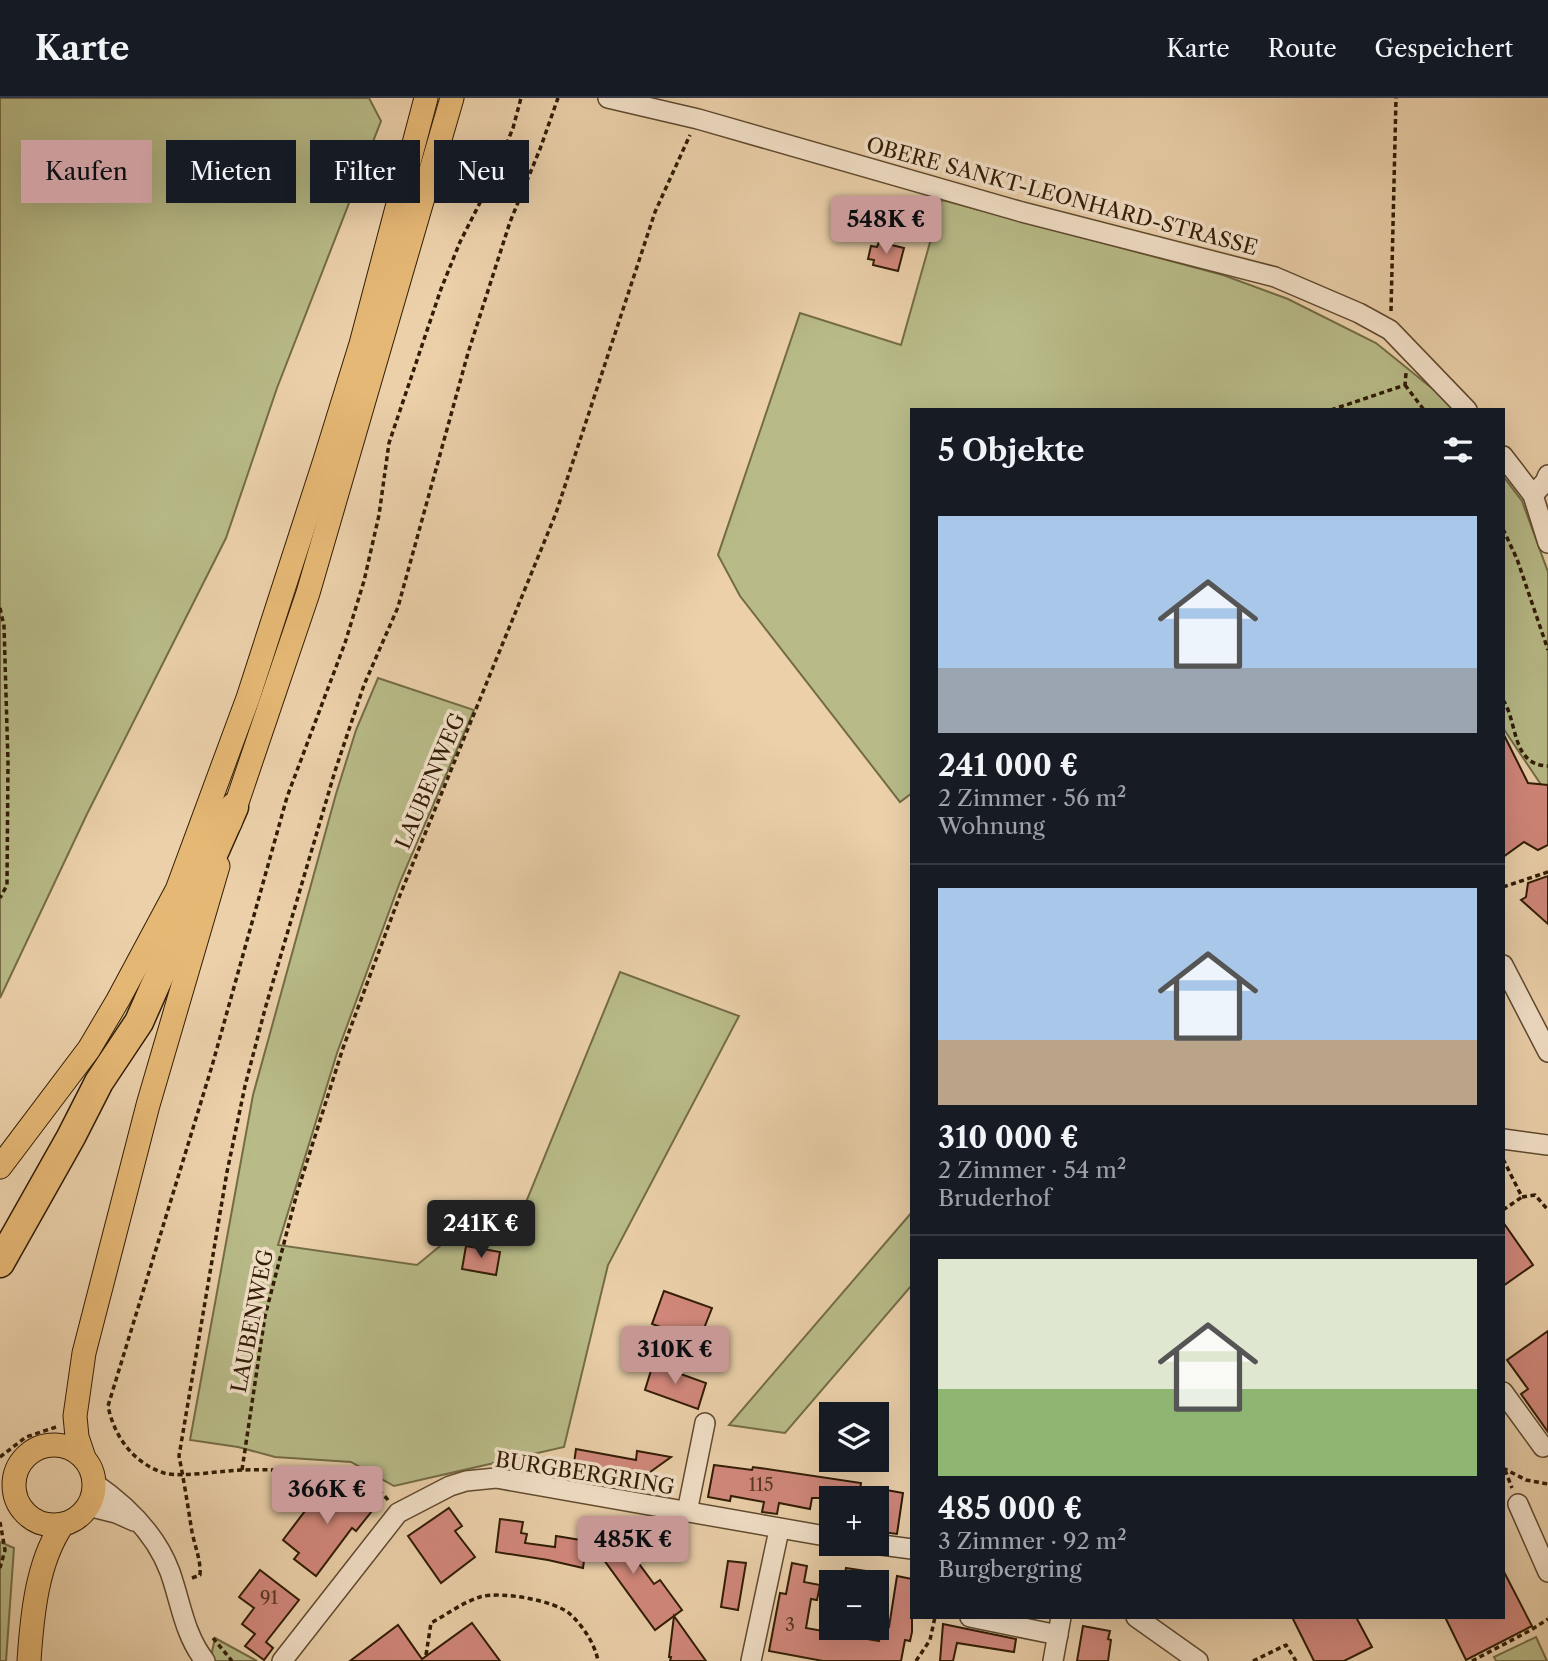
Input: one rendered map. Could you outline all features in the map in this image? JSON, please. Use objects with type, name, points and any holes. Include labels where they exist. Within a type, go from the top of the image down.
[{"type":"highway","points":[[0,1263],[99,1082],[139,1022],[234,807]]},
{"type":"highway","points":[[99,1082],[121,1018],[177,890]]},
{"type":"main road","points":[[0,1167],[89,1048],[177,890],[247,698],[362,344],[426,98]]},
{"type":"main road","points":[[18,1507],[43,1524],[63,1524],[78,1518],[88,1506],[94,1483],[93,1474],[77,1437],[75,1416],[84,1353],[148,1105],[206,913],[234,807],[308,593],[452,99]]},
{"type":"main road","points":[[29,1661],[39,1587],[39,1549],[18,1507],[10,1469],[32,1451],[50,1445],[69,1448],[84,1458]]},
{"type":"main road","points":[[39,1587],[53,1539],[63,1524]]},
{"type":"street","name":"OBERE SANKT-LEONHARD-STRASSE","points":[[608,98],[698,119],[1022,212],[1275,277],[1359,313],[1390,330],[1464,408]]},
{"type":"street","points":[[1505,459],[1533,495],[1548,542]]},
{"type":"street","points":[[1533,495],[1548,475]]},
{"type":"street","points":[[1505,969],[1548,1052]]},
{"type":"street","points":[[1505,1139],[1548,1145]]},
{"type":"street","points":[[1505,1395],[1543,1447]]},
{"type":"street","points":[[687,1512],[705,1423]]},
{"type":"street","name":"BURGBERGRING","points":[[282,1661],[398,1513],[450,1486],[466,1481],[496,1478],[819,1535]]},
{"type":"street","points":[[94,1483],[142,1525],[163,1556],[186,1628],[205,1661]]},
{"type":"street","points":[[1518,1504],[1548,1572]]},
{"type":"street","points":[[88,1506],[116,1513],[142,1525]]},
{"type":"street","points":[[751,1661],[779,1530]]},
{"type":"street","points":[[889,1546],[910,1549]]},
{"type":"street","points":[[990,1619],[1060,1626],[1053,1661]]},
{"type":"street","points":[[1139,1619],[1198,1661]]},
{"type":"path","points":[[398,1513],[382,1492],[354,1479],[301,1471],[242,1469],[165,1473],[142,1461],[126,1448],[112,1426],[108,1406],[212,1066],[287,797],[345,643],[364,581],[379,515],[389,443],[441,289],[460,242],[493,177],[513,128],[521,98]]},
{"type":"path","points":[[192,1578],[200,1575],[201,1564],[192,1532],[178,1456],[227,1172],[245,1086],[335,771],[364,685],[398,607],[464,365],[501,248],[558,98]]},
{"type":"path","points":[[1390,330],[1396,98]]},
{"type":"path","name":"LAUBENWEG","points":[[242,1469],[265,1316],[297,1193],[343,1048],[400,895],[556,513],[655,212],[698,119]]},
{"type":"path","points":[[1408,349],[1405,385],[1422,408]]},
{"type":"path","points":[[1337,408],[1405,385]]},
{"type":"path","points":[[1505,533],[1517,559],[1548,650]]},
{"type":"path","points":[[0,608],[4,626],[8,762],[6,885],[0,898]]},
{"type":"path","points":[[1505,706],[1520,751],[1540,765],[1548,766]]},
{"type":"path","points":[[1505,886],[1548,872]]},
{"type":"path","points":[[1505,1163],[1522,1197]]},
{"type":"path","points":[[1505,1209],[1522,1197],[1535,1195],[1548,1210]]},
{"type":"path","points":[[1505,1469],[1526,1480],[1548,1484]]},
{"type":"path","points":[[0,1522],[5,1550],[0,1568]]},
{"type":"path","points":[[426,1655],[431,1623],[480,1597],[508,1596],[542,1602],[569,1613],[585,1631],[598,1661]]},
{"type":"path","points":[[916,1661],[930,1640],[935,1619]]},
{"type":"path","points":[[1472,1661],[1548,1619]]},
{"type":"path","points":[[1253,1661],[1286,1645],[1296,1661]]},
{"type":"path","points":[[222,1649],[232,1661]]},
{"type":"green space","points":[[0,98],[369,98],[381,121],[374,140],[310,140],[310,203],[349,203],[277,388],[226,538],[87,814],[0,998]]},
{"type":"green space","points":[[942,200],[1223,275],[1288,299],[1376,343],[1454,408],[910,408],[910,794],[900,802],[740,596],[718,555],[800,313],[901,345]]},
{"type":"green space","points":[[1505,479],[1522,501],[1548,572],[1548,795],[1505,731]]},
{"type":"green space","points":[[378,678],[474,710],[400,882],[337,1053],[278,1245],[417,1265],[457,1232],[511,1239],[620,972],[739,1016],[608,1265],[564,1447],[394,1486],[351,1462],[275,1457],[238,1447],[190,1440],[253,1095],[336,794],[356,730]]},
{"type":"green space","points":[[910,1214],[910,1287],[785,1433],[729,1425]]},
{"type":"green space","points":[[0,1542],[14,1548],[6,1661],[0,1661]]},
{"type":"green space","points":[[1536,1637],[1547,1661],[1496,1661],[1494,1657]]},
{"type":"green space","points":[[215,1638],[257,1661],[210,1661]]},
{"type":"building","points":[[879,242],[904,248],[898,271],[873,265],[874,260],[868,259],[871,246],[877,247]]},
{"type":"building","points":[[1505,737],[1528,783],[1548,785],[1548,845],[1538,850],[1524,842],[1505,856]]},
{"type":"building","points":[[1548,876],[1548,924],[1521,900],[1526,897],[1528,883]]},
{"type":"building","points":[[1505,1225],[1533,1265],[1505,1285]]},
{"type":"building","points":[[466,1246],[500,1252],[496,1275],[462,1269]]},
{"type":"building","points":[[664,1291],[712,1308],[699,1341],[652,1324]]},
{"type":"building","points":[[1548,1331],[1548,1432],[1521,1394],[1528,1389],[1507,1360]]},
{"type":"building","points":[[653,1364],[706,1383],[698,1409],[645,1390]]},
{"type":"building","points":[[576,1449],[636,1460],[637,1451],[671,1457],[639,1480],[617,1476],[616,1484],[581,1478],[583,1464],[574,1463]]},
{"type":"building","points":[[714,1465],[752,1470],[753,1467],[861,1483],[861,1486],[819,1486],[819,1498],[812,1498],[810,1509],[779,1503],[777,1514],[762,1512],[764,1502],[731,1496],[730,1501],[708,1497]]},
{"type":"building","points":[[327,1482],[335,1489],[338,1485],[352,1496],[356,1491],[376,1506],[356,1531],[352,1528],[316,1576],[294,1559],[299,1553],[283,1540]]},
{"type":"building","points":[[889,1490],[903,1493],[897,1534],[889,1533]]},
{"type":"building","points":[[449,1508],[462,1526],[455,1531],[475,1557],[441,1583],[408,1536]]},
{"type":"building","points":[[500,1519],[523,1522],[521,1533],[527,1534],[525,1543],[555,1547],[556,1536],[587,1541],[583,1568],[496,1552]]},
{"type":"building","points":[[587,1520],[613,1524],[608,1554],[630,1538],[640,1553],[634,1557],[654,1584],[660,1580],[682,1610],[655,1630],[585,1534]]},
{"type":"building","points":[[728,1561],[746,1563],[738,1610],[721,1607]]},
{"type":"building","points":[[792,1563],[807,1566],[804,1582],[819,1585],[819,1590],[817,1600],[811,1599],[806,1628],[819,1630],[819,1640],[889,1640],[897,1576],[910,1579],[912,1632],[910,1641],[905,1640],[901,1661],[823,1661],[769,1651],[780,1593],[786,1594]]},
{"type":"building","points":[[260,1570],[299,1600],[266,1642],[273,1648],[264,1660],[245,1646],[255,1634],[242,1624],[254,1608],[239,1597]]},
{"type":"building","points":[[1505,1574],[1532,1626],[1466,1660],[1446,1619],[1505,1619]]},
{"type":"building","points":[[674,1616],[706,1661],[670,1661]]},
{"type":"building","points":[[1293,1619],[1357,1619],[1372,1647],[1344,1661],[1314,1661]]},
{"type":"building","points":[[472,1623],[500,1661],[350,1661],[398,1625],[422,1659]]},
{"type":"building","points":[[943,1624],[1016,1639],[1014,1652],[957,1643],[953,1661],[940,1661]]},
{"type":"building","points":[[1083,1626],[1110,1631],[1108,1661],[1077,1661]]}]
